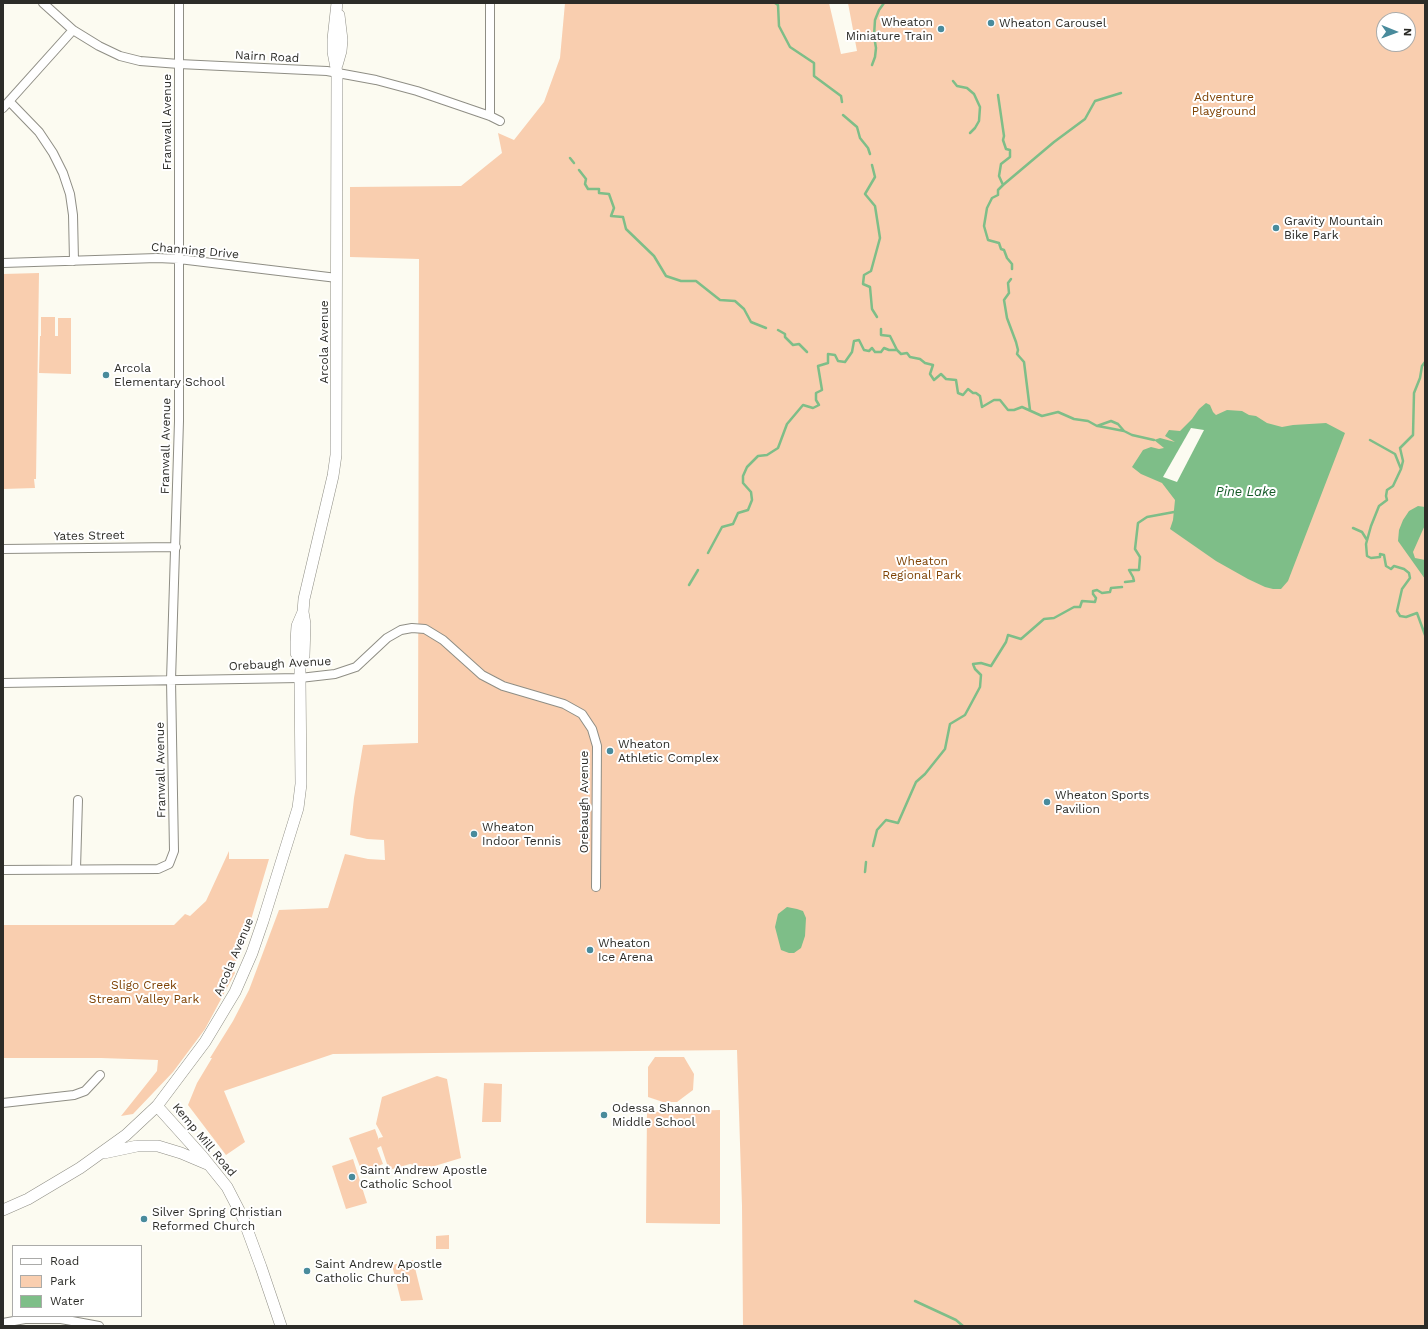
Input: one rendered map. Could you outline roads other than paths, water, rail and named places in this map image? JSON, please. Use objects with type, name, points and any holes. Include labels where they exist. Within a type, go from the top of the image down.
[{"type":"street","name":"Nairn Road","points":[[43,3],[74,30],[99,46],[120,56],[140,61],[179,64],[337,71],[410,89],[448,101],[500,121]]},
{"type":"street","name":"Franwall Avenue","points":[[76,869],[158,869],[169,864],[174,851],[171,680],[179,422],[180,3]]},
{"type":"street","name":"Arcola Avenue","points":[[3,1210],[28,1199],[80,1168],[126,1134],[157,1106],[205,1042],[235,992],[252,954],[298,808],[301,784],[300,662],[304,656],[304,599],[333,476],[336,455],[337,71],[342,40],[337,3]]},
{"type":"street","points":[[490,3],[490,116]]},
{"type":"street","points":[[3,108],[74,30]]},
{"type":"street","points":[[9,101],[39,132],[53,153],[63,173],[70,194],[73,215],[74,261]]},
{"type":"street","name":"Channing Drive","points":[[3,263],[157,258],[337,278]]},
{"type":"street","name":"Yates Street","points":[[3,549],[176,547]]},
{"type":"street","name":"Orebaugh Avenue","points":[[3,683],[300,678],[335,674],[356,667],[387,638],[401,630],[412,628],[426,629],[443,640],[482,674],[505,687],[564,704],[582,714],[592,729],[597,746],[596,887]]},
{"type":"street","points":[[3,870],[76,869],[78,800]]},
{"type":"street","points":[[3,1103],[74,1095],[85,1091],[100,1075]]},
{"type":"street","name":"Kemp Mill Road","points":[[157,1106],[227,1187],[243,1218],[281,1326]]},
{"type":"street","points":[[99,1154],[137,1146],[158,1146],[181,1153],[209,1165]]},
{"type":"street","points":[[3,1323],[25,1319],[61,1319],[99,1326]]},
{"type":"water","name":"Pine Lake","points":[[1206,403],[1210,405],[1216,415],[1227,410],[1242,411],[1249,415],[1256,416],[1267,423],[1282,427],[1326,423],[1345,433],[1288,581],[1281,589],[1265,587],[1248,579],[1216,561],[1170,529],[1173,520],[1175,500],[1162,483],[1141,474],[1132,467],[1143,450],[1151,447],[1159,449],[1164,448],[1154,440],[1160,438],[1175,442],[1165,436],[1169,430],[1180,431]]},
{"type":"water","points":[[1418,506],[1425,507],[1425,525],[1413,552],[1415,558],[1425,560],[1425,579],[1398,541],[1399,530],[1403,520],[1409,511]]},
{"type":"water","points":[[787,907],[803,911],[806,918],[805,936],[801,948],[794,953],[781,950],[775,927],[778,914]]},
{"type":"waterway","points":[[775,3],[778,5],[779,26],[790,47],[814,63],[814,76],[841,96],[842,102]]},
{"type":"waterway","points":[[872,65],[876,48],[874,36],[875,20],[884,3]]},
{"type":"waterway","points":[[953,81],[957,86],[967,88],[974,94],[980,107],[979,121],[970,133]]},
{"type":"waterway","points":[[1003,185],[1054,142],[1085,119],[1095,101],[1121,93]]},
{"type":"waterway","points":[[998,95],[1004,136],[1003,140],[1006,149],[1010,150],[1010,157],[1001,164],[999,176],[1003,185],[998,190],[998,195],[992,198],[987,208],[984,226],[988,240],[999,243],[1001,249],[1004,250],[1007,258],[1012,264],[1012,269]]},
{"type":"waterway","points":[[843,115],[857,127],[860,138],[868,148],[870,154]]},
{"type":"waterway","points":[[570,158],[574,163]]},
{"type":"waterway","points":[[872,165],[875,177],[865,194],[875,206],[880,238],[871,271],[864,275],[863,284],[870,287],[872,309],[877,317]]},
{"type":"waterway","points":[[579,170],[586,179],[585,184],[588,189],[599,189],[599,193],[609,194],[614,208],[611,216],[623,217],[626,229],[654,256],[666,276],[681,281],[696,281],[720,300],[735,301],[744,309],[751,322],[766,328]]},
{"type":"waterway","points":[[1011,279],[1008,283],[1009,293],[1004,300],[1007,318],[1018,350],[1017,354],[1024,362],[1030,410]]},
{"type":"waterway","points":[[881,329],[881,335],[890,336],[897,350]]},
{"type":"waterway","points":[[778,330],[785,334],[785,337],[793,345],[799,344],[807,352]]},
{"type":"waterway","points":[[708,553],[722,527],[733,524],[738,513],[748,510],[752,500],[751,492],[743,483],[743,476],[747,467],[758,456],[767,455],[778,448],[787,424],[803,405],[813,408],[819,405],[816,400],[816,393],[822,390],[818,366],[828,363],[828,354],[835,355],[838,361],[845,362],[852,352],[854,341],[859,340],[864,350],[869,351],[872,348],[875,352],[881,352],[884,348],[889,350],[897,350],[901,354],[907,353],[910,357],[920,359],[925,363],[933,365],[930,374],[934,380],[941,374],[946,379],[956,380],[958,393],[963,395],[968,389],[973,393],[976,393],[980,396],[982,407],[994,400],[1000,400],[1008,410],[1014,410],[1022,407],[1042,416],[1058,412],[1074,419],[1088,421],[1097,426],[1111,421],[1118,424],[1124,431],[1132,435],[1154,440]]},
{"type":"waterway","points":[[1425,362],[1422,366],[1420,378],[1414,393],[1413,435],[1400,448],[1403,461],[1401,469],[1393,486],[1387,490],[1387,500],[1379,506],[1366,544],[1367,556],[1371,558],[1380,557],[1380,554],[1384,555],[1386,566],[1391,569],[1394,566],[1404,569],[1409,573],[1410,578],[1402,589],[1397,611],[1400,616],[1406,617],[1417,613],[1425,635]]},
{"type":"waterway","points":[[1098,426],[1124,431]]},
{"type":"waterway","points":[[1370,440],[1395,454],[1401,469]]},
{"type":"waterway","points":[[1125,582],[1134,581],[1129,570],[1139,570],[1140,557],[1135,549],[1138,523],[1147,517],[1174,512]]},
{"type":"waterway","points":[[1353,528],[1362,532],[1367,540]]},
{"type":"waterway","points":[[689,585],[698,570]]},
{"type":"waterway","points":[[873,846],[877,830],[886,820],[898,823],[916,782],[925,774],[945,749],[950,724],[965,715],[980,687],[981,675],[975,669],[973,664],[981,663],[991,666],[1006,642],[1008,635],[1021,639],[1044,619],[1054,618],[1074,607],[1080,607],[1082,601],[1095,602],[1096,598],[1093,591],[1097,590],[1102,593],[1110,592],[1111,588],[1122,587]]},
{"type":"waterway","points":[[865,872],[866,862]]},
{"type":"waterway","points":[[915,1301],[956,1320],[963,1326]]},
{"type":"place","name":"Wheaton Carousel","points":[[991,23]]},
{"type":"place","name":"Wheaton Miniature Train","points":[[941,29]]},
{"type":"place","name":"Gravity Mountain Bike Park","points":[[1276,228]]},
{"type":"place","name":"Arcola Elementary School","points":[[106,375]]},
{"type":"place","name":"Wheaton Athletic Complex","points":[[610,751]]},
{"type":"place","name":"Wheaton Sports Pavilion","points":[[1047,802]]},
{"type":"place","name":"Wheaton Indoor Tennis","points":[[474,834]]},
{"type":"place","name":"Wheaton Ice Arena","points":[[590,950]]},
{"type":"place","name":"Odessa Shannon Middle School","points":[[604,1115]]},
{"type":"place","name":"Saint Andrew Apostle Catholic School","points":[[352,1177]]},
{"type":"place","name":"Silver Spring Christian Reformed Church","points":[[144,1219]]},
{"type":"place","name":"Saint Andrew Apostle Catholic Church","points":[[307,1271]]},
{"type":"park label","name":"Adventure Playground","points":[[1224,104]]},
{"type":"park label","name":"Wheaton Regional Park","points":[[922,568]]},
{"type":"park label","name":"Sligo Creek Stream Valley Park","points":[[144,992]]}]
